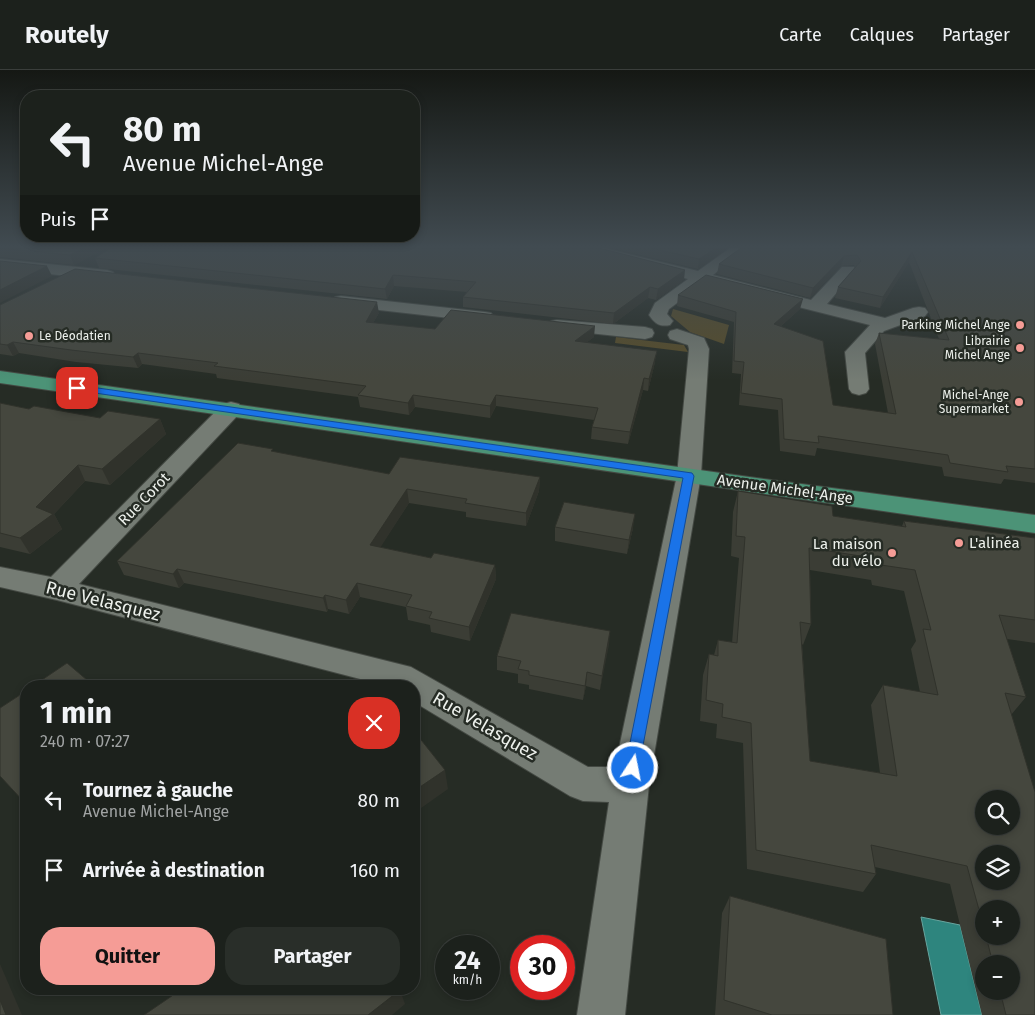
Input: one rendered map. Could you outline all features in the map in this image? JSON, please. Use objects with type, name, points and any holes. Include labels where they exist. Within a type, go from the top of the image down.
[{"type":"main road","name":"Avenue Michel-Ange","points":[[0,377],[1035,524]]},
{"type":"street","points":[[667,321],[690,292]]},
{"type":"street","points":[[763,292],[886,324]]},
{"type":"street","points":[[815,306],[828,292]]},
{"type":"street","points":[[322,299],[498,319]]},
{"type":"street","points":[[859,389],[855,352],[878,327],[919,312]]},
{"type":"street","points":[[537,323],[645,333],[642,328],[643,325],[652,321],[667,321],[697,342],[699,349],[689,476],[630,785],[601,1015]]},
{"type":"street","name":"Rue Corot","points":[[56,588],[232,409]]},
{"type":"street","name":"Rue Velasquez","points":[[0,577],[56,588],[400,676],[407,680]]},
{"type":"street","name":"Rue Velasquez","points":[[420,688],[583,784],[630,785]]},
{"type":"shaded area","points":[[673,309],[729,325],[724,344],[690,332],[671,316]]},
{"type":"shaded area","points":[[616,337],[684,345],[688,352],[615,343]]},
{"type":"water","points":[[921,917],[960,925],[975,986],[975,1000],[978,1000],[982,1015],[941,1015]]},
{"type":"building","points":[[27,292],[286,292],[377,302],[366,322],[435,329],[451,310],[595,326],[575,341],[657,351],[649,379],[644,378],[630,432],[592,427],[598,408],[496,395],[490,406],[413,395],[408,403],[358,395],[366,386],[214,366],[218,363],[138,353],[133,357],[13,342],[7,345],[0,344],[0,305]]},
{"type":"building","points":[[467,292],[643,292],[614,313],[463,297]]},
{"type":"building","points":[[682,292],[775,292],[803,299],[774,324],[823,341],[833,405],[896,414],[879,333],[949,340],[929,292],[1035,292],[1035,469],[1006,466],[1008,472],[950,463],[948,455],[818,436],[819,443],[784,439],[782,399],[741,393],[744,362],[734,361],[736,312],[678,295]]},
{"type":"building","points":[[861,292],[886,292],[883,297]]},
{"type":"building","points":[[0,403],[29,409],[34,406],[100,418],[108,411],[160,419],[102,469],[78,465],[36,507],[53,514],[20,538],[0,533]]},
{"type":"building","points":[[238,443],[389,474],[400,457],[540,477],[526,513],[465,503],[467,499],[407,489],[370,545],[431,558],[434,553],[495,565],[469,627],[429,618],[432,612],[406,606],[412,595],[357,583],[346,600],[325,595],[323,598],[177,569],[173,574],[117,561]]},
{"type":"building","points":[[738,491],[832,506],[833,516],[906,527],[904,521],[1035,538],[1035,620],[999,615],[1026,697],[1005,693],[1035,792],[1035,1015],[1006,1015],[1002,1000],[1020,1000],[1020,955],[991,955],[988,945],[1020,945],[1020,900],[976,900],[967,866],[871,845],[876,874],[756,850],[751,723],[722,717],[723,704],[706,700],[709,654],[718,656],[718,640],[737,643],[745,537],[736,536]],"holes":[[[809,548],[880,559],[881,565],[915,570],[931,630],[923,629],[938,695],[883,685],[897,776],[810,761],[800,622],[811,624]]]},
{"type":"building","points":[[564,502],[635,514],[629,540],[555,527]]},
{"type":"building","points":[[511,613],[610,631],[602,676],[587,672],[585,686],[529,675],[529,671],[518,669],[521,661],[497,656]]},
{"type":"building","points":[[67,663],[87,680],[42,680]]},
{"type":"building","points":[[20,695],[20,798],[0,776],[0,708]]},
{"type":"building","points":[[420,739],[445,770],[420,787]]},
{"type":"building","points":[[730,896],[886,939],[893,1015],[772,1015],[724,1000]]},
{"type":"building","points":[[173,995],[394,995],[368,1015],[144,1015]]},
{"type":"building","points":[[0,1000],[6,1015],[0,1015]]},
{"type":"place","name":"Parking Michel Ange","points":[[1020,325]]},
{"type":"place","name":"Le Déodatien","points":[[29,336]]},
{"type":"place","name":"Librairie Michel Ange","points":[[1020,348]]},
{"type":"place","name":"Michel-Ange Supermarket","points":[[1019,402]]},
{"type":"place","name":"L'alinéa","points":[[959,543]]},
{"type":"place","name":"La maison du vélo","points":[[892,553]]},
{"type":"route","points":[[77,388],[689,476],[633,768]]}]
